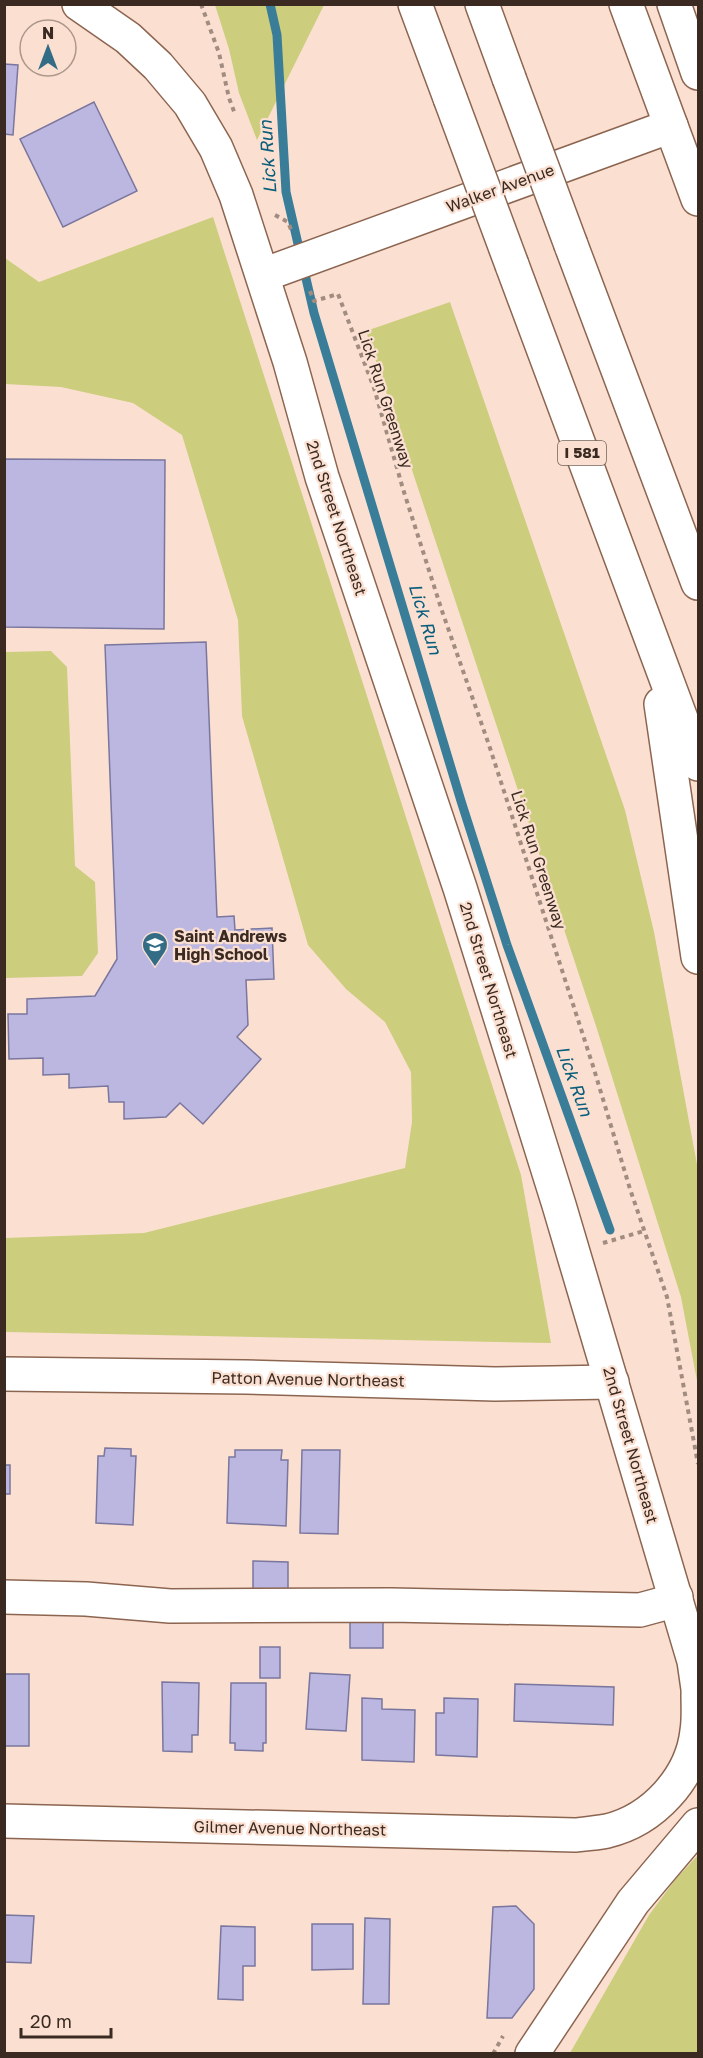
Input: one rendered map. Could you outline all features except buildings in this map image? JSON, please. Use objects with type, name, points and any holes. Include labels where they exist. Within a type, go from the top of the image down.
[{"type":"main road","name":"2nd Street Northeast","points":[[79,4],[128,38],[158,66],[190,104],[216,148],[236,195],[322,477],[460,888],[565,1224],[676,1597],[694,1661],[699,1689]]},
{"type":"main road","name":"I 581","points":[[415,4],[699,765]]},
{"type":"main road","points":[[482,4],[699,583]]},
{"type":"main road","points":[[626,4],[699,199]]},
{"type":"main road","points":[[674,4],[699,73]]},
{"type":"main road","name":"Walker Avenue","points":[[262,276],[671,126]]},
{"type":"main road","points":[[652,640],[699,957]]},
{"type":"main road","name":"Patton Avenue Northeast","points":[[4,1374],[495,1383],[612,1382]]},
{"type":"main road","points":[[4,1597],[86,1599],[170,1606],[391,1605],[640,1610],[662,1604],[676,1597]]},
{"type":"main road","name":"Gilmer Avenue Northeast","points":[[4,1821],[575,1835],[607,1831],[631,1822],[657,1805],[673,1790],[688,1765],[697,1732],[699,1694]]},
{"type":"main road","points":[[532,2054],[633,1902],[699,1825]]},
{"type":"path","points":[[201,4],[219,53],[229,98],[237,120]]},
{"type":"path","points":[[270,204],[274,215],[288,222]]},
{"type":"path","name":"Lick Run Greenway","points":[[314,302],[338,294],[374,388],[403,489],[489,745],[667,1297],[699,1464]]},
{"type":"path","points":[[597,1245],[644,1231]]},
{"type":"green space","points":[[215,5],[324,5],[257,140],[239,93],[229,49]]},
{"type":"green space","points":[[213,217],[521,1175],[551,1343],[5,1332],[5,1238],[144,1233],[405,1168],[412,1122],[411,1072],[385,1022],[346,989],[308,945],[242,716],[238,620],[182,435],[133,403],[61,387],[5,384],[5,258],[39,282]]},
{"type":"green space","points":[[450,302],[625,810],[654,932],[698,1170],[698,1386],[681,1297],[597,1029],[366,331]]},
{"type":"green space","points":[[51,651],[67,667],[75,866],[95,882],[98,953],[82,976],[5,978],[5,652]]},
{"type":"green space","points":[[698,1855],[698,2053],[570,2053],[649,1915],[675,1880]]},
{"type":"waterway","name":"Lick Run","points":[[270,4],[277,35],[286,192],[314,313],[461,801],[507,945],[610,1230]]},
{"type":"place","name":"Saint Andrews High School","points":[[155,968]]}]
